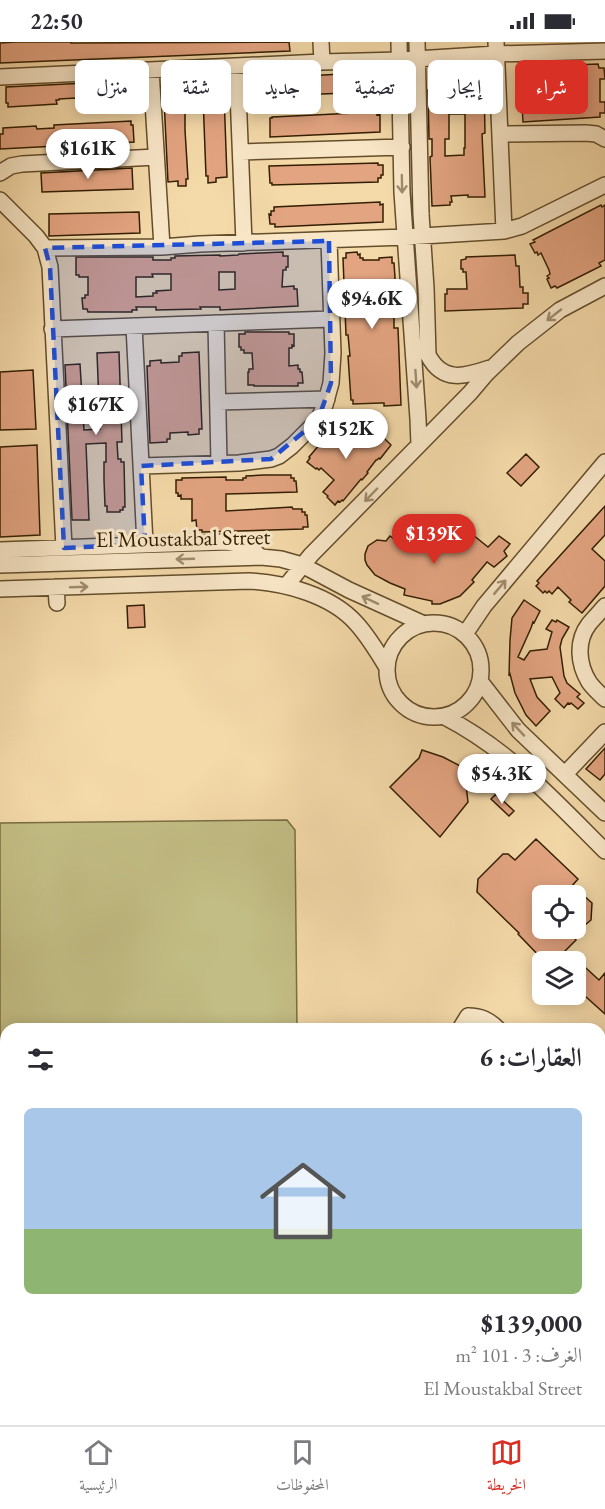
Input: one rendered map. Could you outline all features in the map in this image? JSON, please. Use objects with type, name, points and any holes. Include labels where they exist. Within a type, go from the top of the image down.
[{"type":"street","points":[[321,42],[322,62]]},
{"type":"street","points":[[399,42],[400,60],[496,48],[605,51]]},
{"type":"street","points":[[417,42],[414,237],[419,445]]},
{"type":"street","points":[[496,48],[504,231]]},
{"type":"street","points":[[0,77],[333,62]]},
{"type":"street","points":[[237,67],[244,243]]},
{"type":"street","points":[[151,70],[162,247]]},
{"type":"street","points":[[401,114],[402,192],[426,288],[428,355],[431,361],[445,373],[455,376],[464,376],[493,367]]},
{"type":"street","points":[[500,134],[586,133],[596,134],[605,139]]},
{"type":"street","points":[[241,152],[402,147]]},
{"type":"street","points":[[0,173],[11,166],[22,164],[156,157]]},
{"type":"street","points":[[45,248],[162,247],[329,241],[504,231],[522,226],[605,185]]},
{"type":"street","points":[[0,200],[27,226],[45,248],[50,267],[64,548]]},
{"type":"street","points":[[141,466],[255,462],[279,456],[318,420],[331,383],[333,353],[329,241]]},
{"type":"street","points":[[286,586],[302,565],[518,343],[560,310],[605,286]]},
{"type":"street","points":[[52,329],[331,319]]},
{"type":"street","points":[[216,323],[219,463]]},
{"type":"street","points":[[134,326],[145,544]]},
{"type":"street","points":[[218,402],[327,399]]},
{"type":"street","points":[[465,634],[479,612],[605,462]]},
{"type":"street","points":[[0,550],[225,542],[243,544],[261,557]]},
{"type":"street","name":"El Moustakbal Street","points":[[0,565],[261,557],[281,559],[302,565],[349,590],[424,624]]},
{"type":"street","name":"El Moustakbal Street","points":[[0,589],[249,581],[286,586],[314,595],[334,605],[356,622],[386,666]]},
{"type":"street","points":[[56,587],[57,603]]},
{"type":"street","points":[[605,606],[588,625],[579,651],[579,659],[589,682],[605,699]]},
{"type":"street","points":[[424,624],[445,624],[465,634],[477,650],[482,670],[478,689],[467,705],[445,717],[434,718],[423,717],[404,707],[388,684],[386,666],[394,643],[408,630],[424,624]]},
{"type":"street","points":[[480,681],[519,730],[605,813]]},
{"type":"street","points":[[445,717],[472,732],[507,757],[605,850]]},
{"type":"street","points":[[565,774],[605,732]]},
{"type":"street","points":[[469,1023],[476,1016],[491,1023]]},
{"type":"highlighted area","points":[[329,241],[331,383],[318,420],[271,459],[141,466],[145,544],[64,548],[50,267],[45,248]]},
{"type":"shaded area","points":[[287,820],[295,830],[297,1023],[0,1023],[0,823]]},
{"type":"building","points":[[289,42],[290,51],[0,63],[0,43]]},
{"type":"building","points":[[588,64],[598,64],[599,68],[604,68],[605,79],[600,79],[600,102],[605,102],[605,113],[600,113],[600,117],[523,122],[523,114],[588,114]]},
{"type":"building","points":[[333,74],[333,94],[321,94],[321,75]]},
{"type":"building","points":[[75,84],[75,98],[59,99],[56,100],[57,104],[8,107],[6,87]]},
{"type":"building","points":[[165,114],[185,114],[188,179],[186,179],[186,186],[178,186],[178,181],[168,182]]},
{"type":"building","points":[[204,114],[225,114],[227,177],[216,178],[216,182],[208,183],[208,176],[206,176]]},
{"type":"building","points":[[380,114],[380,132],[270,137],[270,118]]},
{"type":"building","points":[[428,114],[449,114],[449,139],[445,139],[445,156],[464,155],[465,114],[485,114],[485,133],[482,134],[485,197],[451,196],[450,205],[432,206],[430,157],[432,156],[432,139],[429,139]]},
{"type":"building","points":[[131,121],[134,142],[0,149],[0,134],[3,134],[3,128],[36,126],[37,129],[54,128],[54,125]]},
{"type":"building","points":[[378,163],[378,165],[383,165],[383,175],[378,178],[378,182],[272,185],[270,183],[269,166]]},
{"type":"building","points":[[132,168],[133,189],[42,192],[41,173]]},
{"type":"building","points":[[380,202],[380,205],[383,204],[383,222],[275,227],[275,224],[270,224],[269,214],[271,215],[271,211],[274,211],[274,207]]},
{"type":"building","points":[[601,205],[602,207],[605,205],[605,260],[599,263],[601,266],[557,288],[555,286],[551,288],[547,279],[550,274],[549,270],[541,253],[538,255],[537,252],[535,253],[530,244],[535,242],[533,240]]},
{"type":"building","points":[[139,212],[140,233],[49,236],[49,214]]},
{"type":"building","points":[[283,252],[283,256],[288,256],[288,267],[283,270],[282,287],[294,286],[294,289],[297,289],[298,306],[220,310],[220,307],[156,310],[156,307],[136,307],[137,310],[132,310],[132,312],[88,312],[87,309],[83,309],[82,298],[88,295],[88,277],[76,275],[76,257],[153,257],[153,260],[171,260],[175,256]],"holes":[[[219,272],[235,272],[235,289],[219,290]],[[152,274],[171,274],[171,290],[156,291],[157,293],[153,293],[153,296],[136,297],[136,277],[153,277]]]},
{"type":"building","points":[[357,252],[363,260],[392,257],[392,263],[394,263],[397,307],[394,312],[394,328],[398,328],[401,405],[353,404],[351,400],[343,258],[346,258],[346,253]]},
{"type":"building","points":[[515,255],[516,266],[519,266],[520,287],[523,287],[523,293],[528,293],[528,304],[523,304],[523,308],[445,311],[447,289],[467,289],[466,272],[461,269],[461,260],[466,257]]},
{"type":"building","points":[[245,332],[294,334],[294,346],[289,348],[289,366],[298,365],[298,369],[302,372],[303,383],[298,383],[298,386],[248,385],[248,372],[249,369],[253,369],[252,353],[244,353],[244,350],[239,347],[239,334],[245,334]]},
{"type":"building","points":[[119,352],[122,442],[117,442],[118,459],[124,462],[125,507],[120,512],[107,512],[104,480],[106,443],[86,444],[89,520],[72,520],[65,365],[80,364],[84,430],[100,429],[97,353]]},
{"type":"building","points":[[199,352],[202,429],[199,429],[199,434],[170,433],[170,439],[167,439],[167,442],[150,443],[147,366],[150,366],[150,361],[179,362],[179,356],[182,356],[182,353]]},
{"type":"building","points":[[33,370],[36,429],[0,430],[0,372]]},
{"type":"building","points":[[344,421],[352,428],[354,433],[352,435],[365,447],[375,437],[381,439],[383,437],[391,445],[343,501],[338,501],[335,505],[323,492],[334,480],[321,468],[316,469],[307,462],[320,444]]},
{"type":"building","points":[[37,445],[40,535],[0,537],[0,447]]},
{"type":"building","points":[[526,454],[539,467],[521,486],[507,473]]},
{"type":"building","points":[[291,475],[291,478],[296,481],[297,492],[226,494],[226,511],[292,507],[305,512],[308,527],[202,532],[202,530],[197,530],[196,520],[192,521],[192,499],[181,499],[181,495],[178,496],[176,493],[176,480],[182,480],[182,478],[226,477],[226,480],[243,480],[246,476]]},
{"type":"building","points":[[605,506],[605,535],[592,549],[605,561],[605,586],[582,613],[569,602],[571,600],[558,587],[552,594],[549,591],[543,593],[536,586],[539,583],[537,581]]},
{"type":"building","points":[[462,526],[488,547],[499,536],[510,544],[504,551],[507,556],[494,567],[487,562],[472,580],[474,582],[460,596],[440,604],[432,604],[432,601],[404,595],[405,589],[375,575],[365,560],[368,546],[377,540],[386,541],[390,536],[411,551],[425,545],[443,550]]},
{"type":"building","points":[[524,600],[540,611],[518,657],[524,660],[530,651],[547,649],[552,632],[546,629],[552,620],[556,622],[557,620],[569,627],[560,647],[564,676],[567,683],[580,694],[577,697],[584,703],[578,709],[571,703],[564,708],[555,699],[560,693],[552,677],[530,679],[537,697],[550,711],[536,726],[526,715],[515,693],[510,674],[509,676],[512,618]]},
{"type":"building","points":[[144,605],[145,627],[128,628],[127,606]]},
{"type":"building","points":[[605,748],[605,774],[600,780],[586,769]]},
{"type":"building","points":[[422,750],[443,757],[464,768],[468,802],[440,837],[390,787],[419,758]]},
{"type":"building","points":[[496,794],[514,811],[509,816],[491,799]]},
{"type":"building","points":[[536,839],[578,879],[573,885],[532,885],[532,939],[575,939],[565,951],[534,951],[477,892],[478,879],[503,854],[508,854],[515,860]]},
{"type":"building","points":[[586,898],[592,903],[591,920],[586,924]]},
{"type":"building","points":[[586,968],[599,980],[605,973],[605,1014],[586,997]]}]
